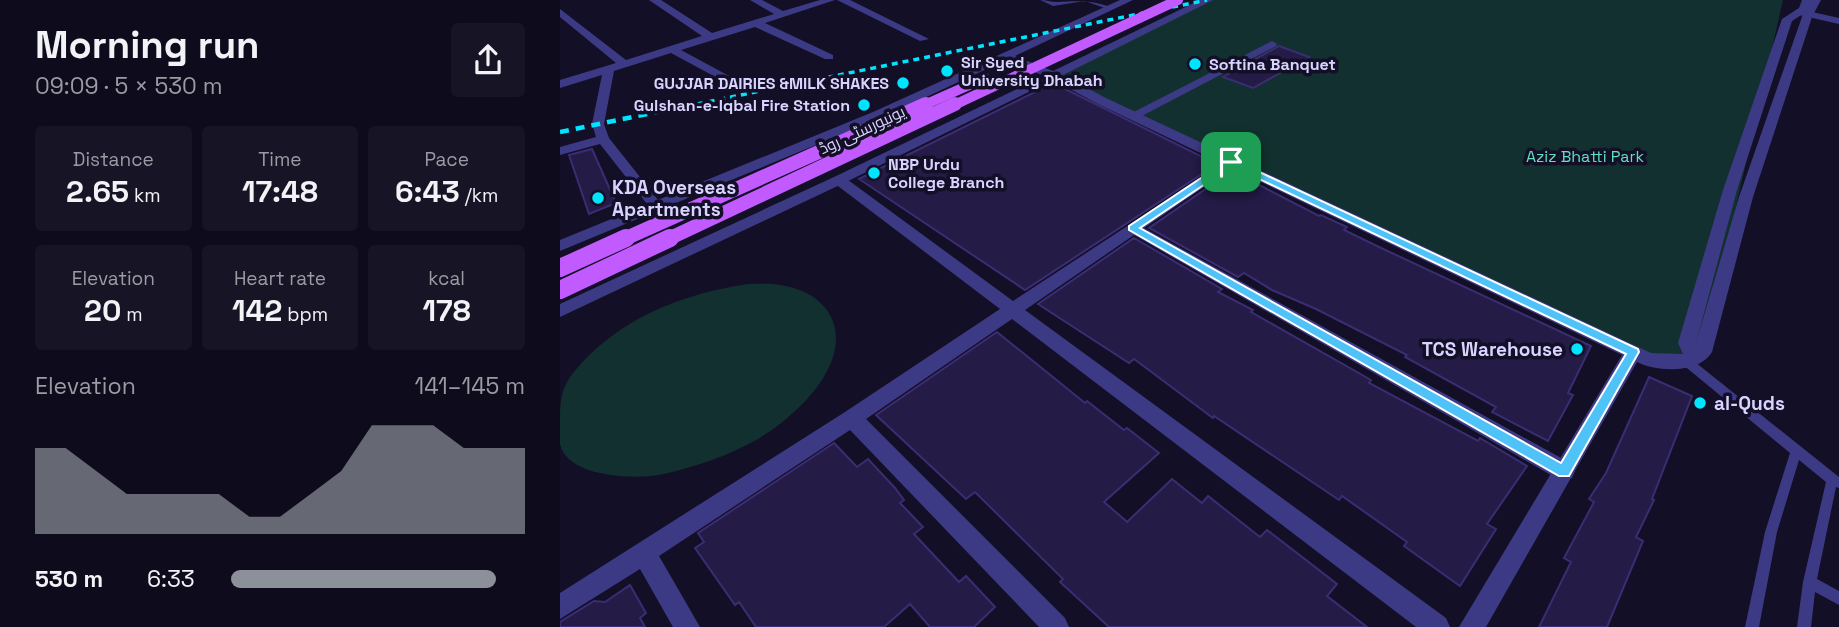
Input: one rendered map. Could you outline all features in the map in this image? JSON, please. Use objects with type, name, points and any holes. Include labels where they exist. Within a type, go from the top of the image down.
[{"type":"main road","name":"یونیورسٹی روڈ","points":[[560,268],[859,137],[1155,0]]},
{"type":"main road","name":"یونیورسٹی روڈ","points":[[560,290],[1178,0]]},
{"type":"street","points":[[654,0],[710,37]]},
{"type":"street","points":[[755,0],[783,15]]},
{"type":"street","points":[[560,84],[830,0]]},
{"type":"street","points":[[842,0],[923,39]]},
{"type":"street","points":[[560,246],[877,115],[1128,0]]},
{"type":"street","points":[[560,311],[839,180],[1208,0]]},
{"type":"street","points":[[1006,56],[1055,76],[1649,360],[1690,358],[1703,352],[1746,197],[1807,16],[1808,6],[1839,21]]},
{"type":"street","points":[[560,12],[624,64]]},
{"type":"street","points":[[756,23],[829,57]]},
{"type":"street","points":[[1134,116],[1272,44]]},
{"type":"street","points":[[672,49],[727,79]]},
{"type":"street","points":[[609,69],[598,124],[603,139],[656,206]]},
{"type":"street","points":[[560,151],[603,139]]},
{"type":"street","points":[[560,607],[852,418],[1231,162]]},
{"type":"street","points":[[839,180],[1013,307],[1437,627]]},
{"type":"street","points":[[1133,228],[1564,471]]},
{"type":"street","points":[[1472,627],[1633,352]]},
{"type":"street","points":[[852,418],[1056,627]]},
{"type":"street","points":[[643,552],[687,627]]},
{"type":"lane","points":[[1043,0],[1053,4],[1085,0],[1110,8]]},
{"type":"lane","points":[[1690,358],[1796,452],[1835,482],[1810,582],[1804,627]]},
{"type":"lane","points":[[1752,627],[1771,532],[1796,452]]},
{"type":"lane","points":[[1810,582],[1839,598]]},
{"type":"green space","name":"Aziz Bhatti Park","points":[[1207,0],[1783,0],[1703,352],[1685,360],[1634,352],[1054,76]]},
{"type":"green space","points":[[748,284],[776,284],[801,291],[824,307],[831,318],[836,343],[833,358],[820,383],[796,410],[768,433],[735,451],[664,474],[637,477],[604,474],[575,464],[565,455],[560,444],[562,394],[569,378],[590,354],[609,338],[652,312],[675,302],[723,288]]},
{"type":"building","points":[[1279,46],[1309,57],[1253,88],[1223,77]]},
{"type":"building","points":[[1053,83],[1217,164],[1025,290],[859,179]]},
{"type":"building","name":"KDA Overseas Apartments","points":[[592,149],[616,203],[589,214],[569,155]]},
{"type":"building","points":[[1232,171],[1319,216],[1347,227],[1344,230],[1591,346],[1568,393],[1573,395],[1548,441],[1492,412],[1496,407],[1405,357],[1407,355],[1272,290],[1244,273],[1238,277],[1149,228]]},
{"type":"building","points":[[1134,238],[1222,289],[1218,292],[1253,310],[1251,312],[1371,380],[1369,383],[1478,441],[1480,438],[1527,466],[1487,524],[1496,529],[1460,586],[1404,546],[1407,542],[1342,496],[1339,500],[1214,416],[1213,418],[1134,359],[1129,363],[1038,304]]},
{"type":"building","points":[[997,332],[1085,403],[1087,401],[1124,430],[1127,428],[1159,453],[1104,502],[1127,522],[1172,479],[1202,503],[1208,496],[1260,537],[1267,530],[1337,584],[1327,596],[1367,627],[1109,627],[1060,582],[1063,579],[975,492],[966,499],[876,415]]},
{"type":"building","points":[[1649,377],[1692,396],[1652,499],[1654,500],[1636,537],[1643,541],[1607,627],[1539,627],[1571,562],[1564,558],[1594,502],[1589,499],[1606,473]]},
{"type":"building","points":[[834,443],[857,467],[868,459],[904,500],[900,503],[923,527],[914,534],[959,582],[966,576],[995,607],[974,627],[930,627],[910,604],[884,627],[756,627],[739,602],[735,605],[695,548],[704,542],[698,533]]},
{"type":"building","points":[[630,585],[646,613],[640,618],[645,627],[560,627],[560,622],[594,601],[605,602]]},
{"type":"railway","points":[[687,106],[1207,0]]},
{"type":"railway","points":[[560,132],[695,104]]},
{"type":"place","name":"Softina Banquet","points":[[1195,64]]},
{"type":"place","name":"Sir Syed University Dhabah","points":[[947,71]]},
{"type":"place","name":"GUJJAR DAIRIES &MILK SHAKES","points":[[903,83]]},
{"type":"place","name":"Gulshan-e-Iqbal Fire Station","points":[[864,105]]},
{"type":"place","name":"NBP Urdu College Branch","points":[[874,173]]},
{"type":"place","name":"KDA Overseas Apartments","points":[[598,198]]},
{"type":"place","name":"TCS Warehouse","points":[[1577,349]]},
{"type":"place","name":"al-Quds","points":[[1700,403]]},
{"type":"route","points":[[1231,162],[1633,352],[1564,471],[1133,228],[1231,162]]}]
